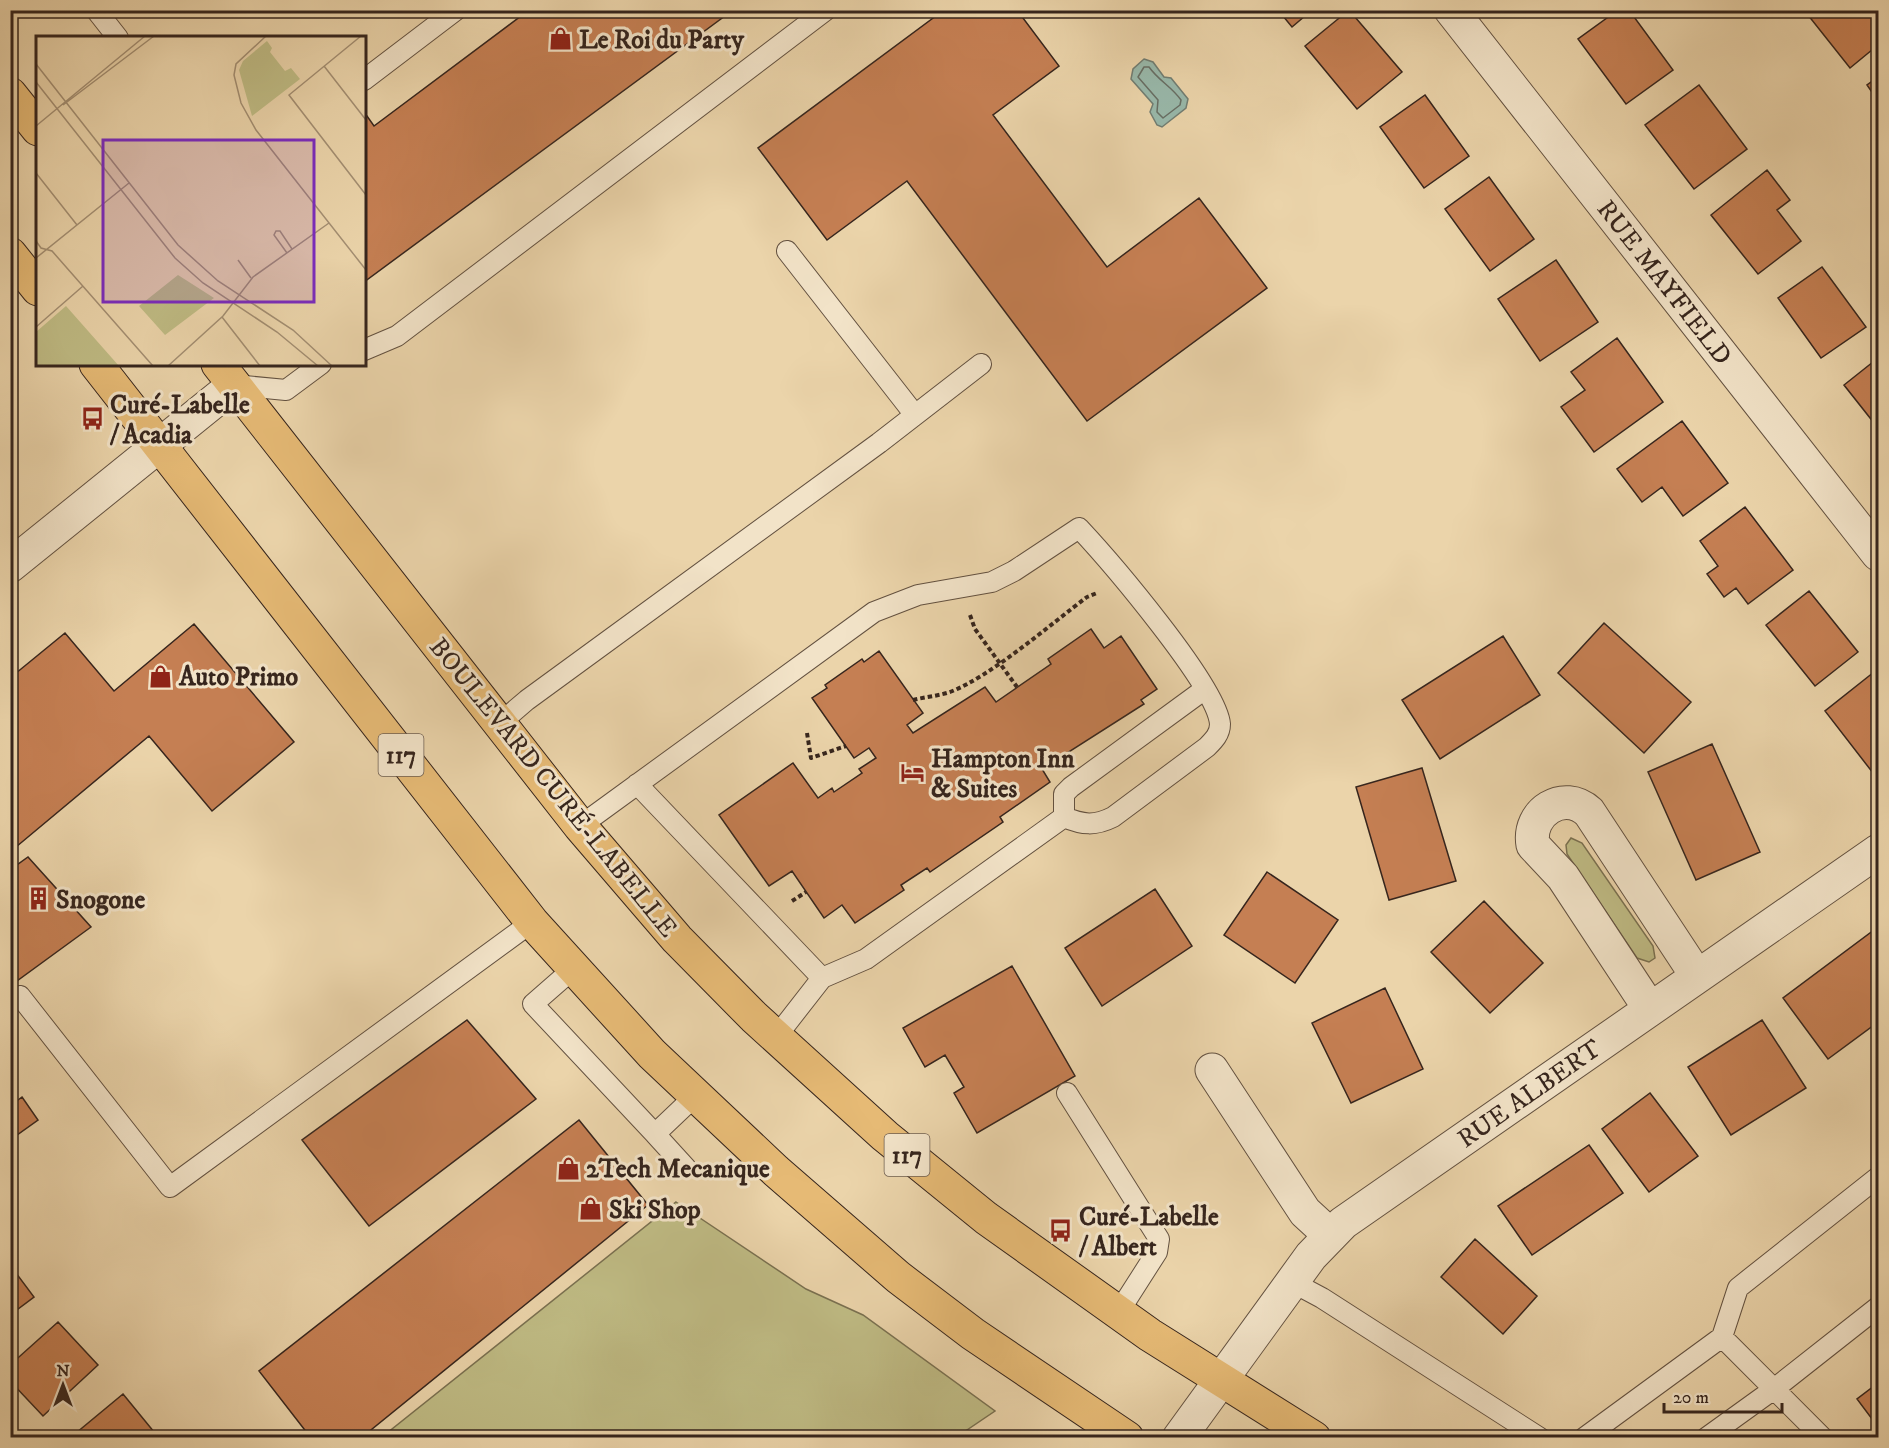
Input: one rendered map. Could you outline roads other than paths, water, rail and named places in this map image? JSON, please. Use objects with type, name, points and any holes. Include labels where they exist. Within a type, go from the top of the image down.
[{"type":"main road","points":[[10,94],[36,126]]},
{"type":"main road","points":[[10,254],[36,286]]},
{"type":"main road","name":"117","points":[[98,366],[532,921],[573,969],[695,1096],[776,1171],[898,1277],[982,1341],[1127,1437]]},
{"type":"main road","name":"BOULEVARD CURÉ-LABELLE","points":[[226,375],[580,826],[677,939],[776,1037],[885,1136],[1036,1256],[1118,1313],[1314,1437]]},
{"type":"street","name":"RUE MAYFIELD","points":[[1451,10],[1878,554]]},
{"type":"street","points":[[10,566],[160,447],[226,375]]},
{"type":"street","points":[[1650,1010],[1563,877],[1533,845],[1535,823],[1548,808],[1566,801],[1582,805],[1589,812],[1697,976]]},
{"type":"street","name":"RUE ALBERT","points":[[1179,1437],[1292,1282],[1330,1234],[1365,1206],[1878,851]]},
{"type":"street","points":[[1212,1070],[1305,1212],[1330,1234]]},
{"type":"lane","points":[[96,10],[116,36]]},
{"type":"lane","points":[[366,78],[456,10]]},
{"type":"lane","points":[[366,349],[397,336],[826,10]]},
{"type":"lane","points":[[787,251],[915,415]]},
{"type":"lane","points":[[499,724],[527,700],[981,364]]},
{"type":"lane","points":[[226,375],[286,390],[318,366]]},
{"type":"lane","points":[[580,826],[874,612],[918,595],[963,590],[992,582],[1014,571],[1079,528],[1122,574],[1205,688],[1218,711],[1220,727],[1217,737],[1207,747],[1101,823],[1089,824],[1064,817]]},
{"type":"lane","points":[[1064,817],[1064,794],[1071,787],[1205,688]]},
{"type":"lane","points":[[637,784],[822,978]]},
{"type":"lane","points":[[776,1037],[822,978],[866,959],[1064,817]]},
{"type":"lane","points":[[20,996],[170,1187],[532,921]]},
{"type":"lane","points":[[573,969],[533,1004],[686,1168]]},
{"type":"lane","points":[[1067,1094],[1159,1239],[1157,1252],[1118,1313]]},
{"type":"lane","points":[[655,1134],[695,1096]]},
{"type":"lane","points":[[1584,1437],[1722,1337],[1738,1288],[1878,1177]]},
{"type":"lane","points":[[1292,1282],[1322,1298],[1540,1437]]},
{"type":"lane","points":[[1706,1437],[1774,1389],[1878,1307]]},
{"type":"lane","points":[[1722,1337],[1823,1437]]},
{"type":"water","points":[[1144,59],[1153,62],[1164,77],[1171,78],[1188,99],[1186,108],[1162,127],[1157,125],[1150,112],[1153,104],[1131,79],[1133,69]]},
{"type":"place","name":"Le Roi du Party","points":[[561,39]]},
{"type":"place","name":"Curé-Labelle / Acadia","points":[[92,419]]},
{"type":"place","name":"Auto Primo","points":[[161,676]]},
{"type":"place","name":"Hampton Inn & Suites","points":[[913,773]]},
{"type":"place","name":"Snogone","points":[[38,899]]},
{"type":"place","name":"2Tech Mecanique","points":[[568,1168]]},
{"type":"place","name":"Ski Shop","points":[[591,1209]]},
{"type":"place","name":"Curé-Labelle / Albert","points":[[1061,1231]]}]
